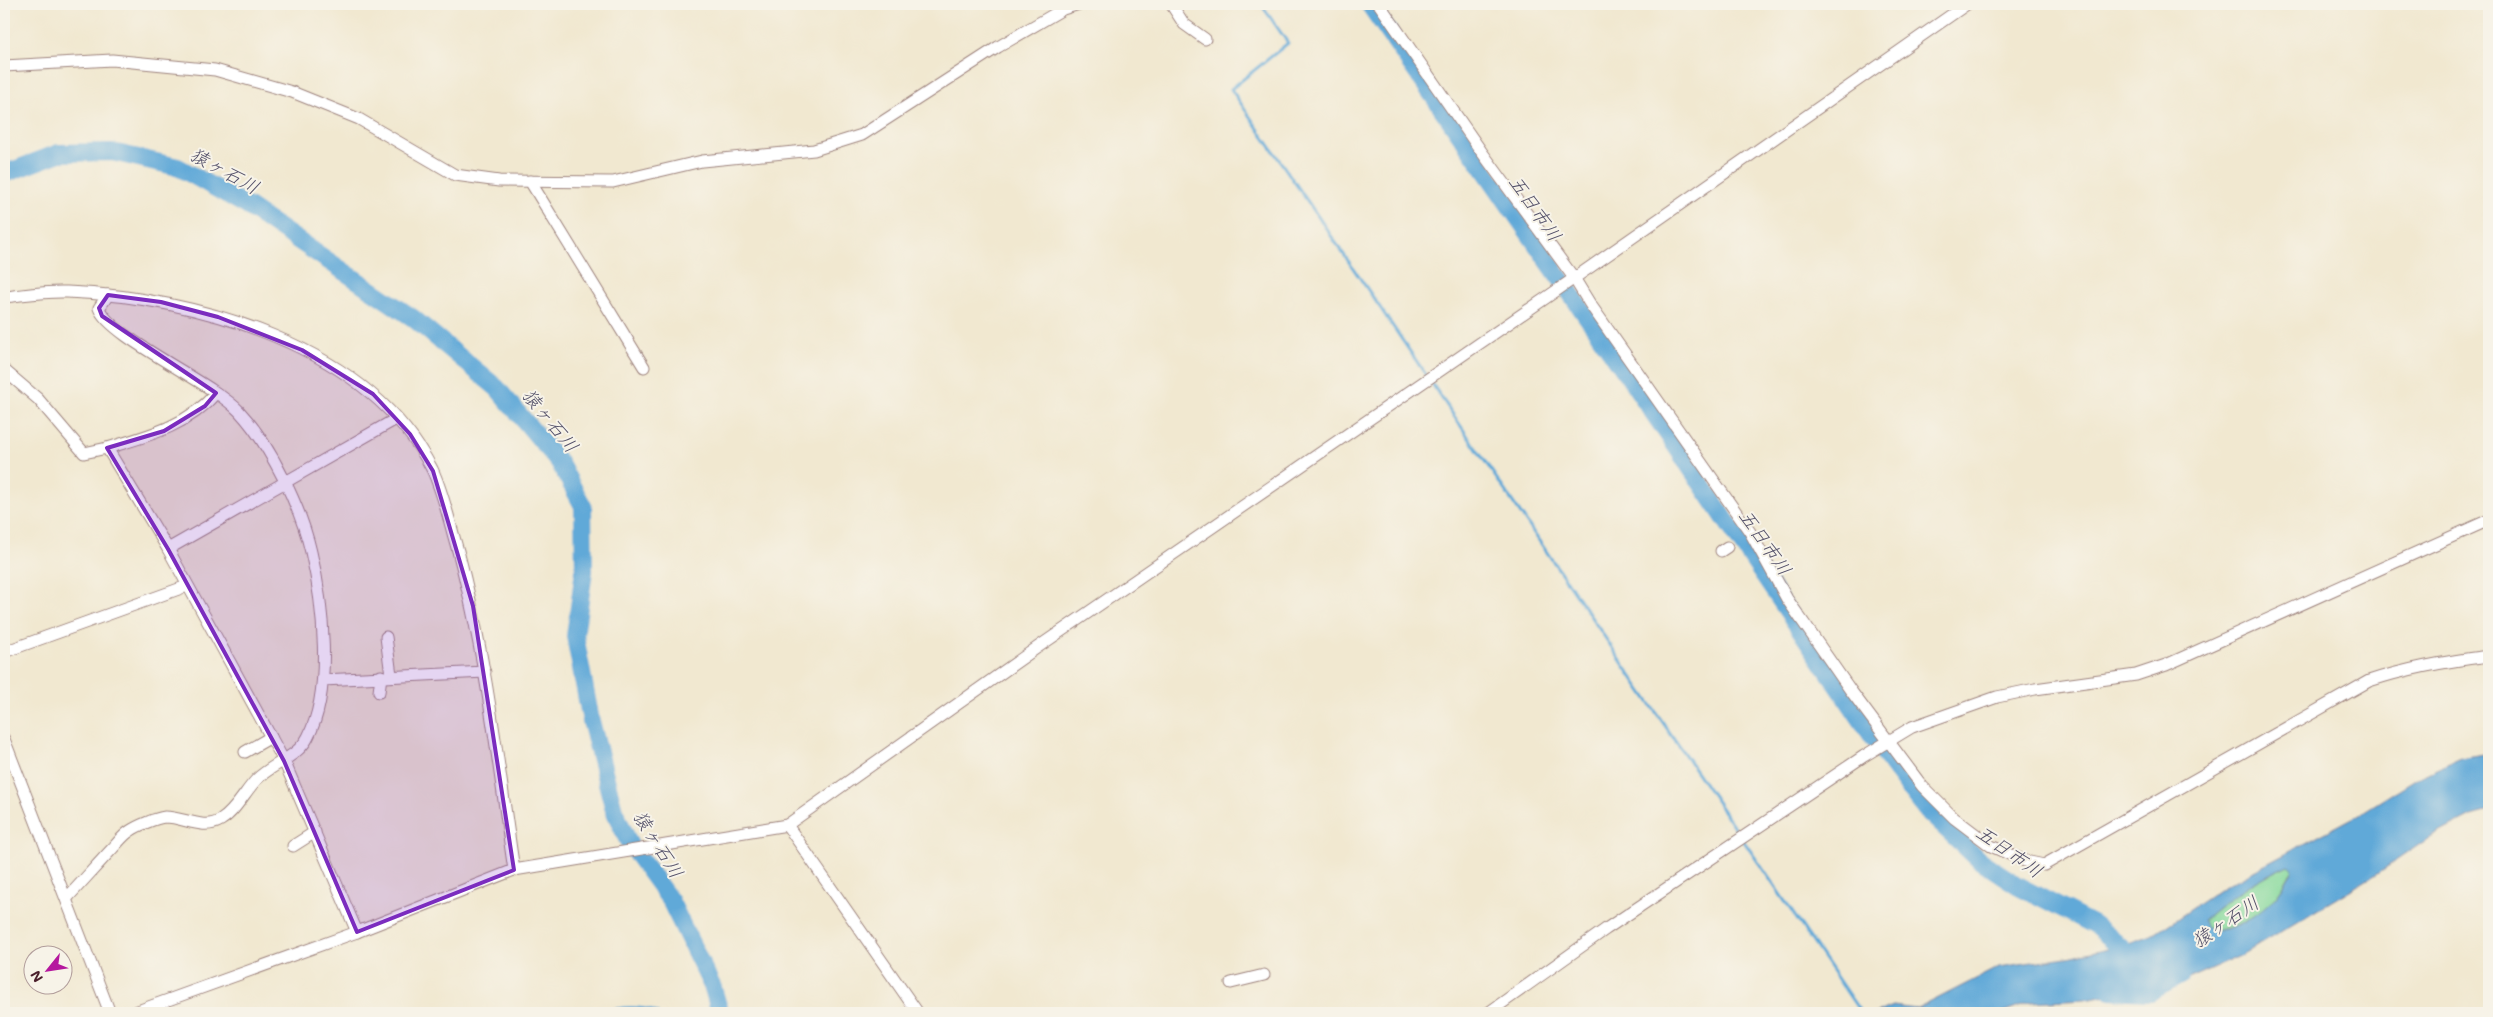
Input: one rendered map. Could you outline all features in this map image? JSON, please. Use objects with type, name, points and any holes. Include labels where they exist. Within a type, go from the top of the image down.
[{"type":"street","points":[[4,66],[112,60],[215,70],[292,92],[360,119],[455,175],[499,181],[613,182],[702,160],[814,150],[862,135],[1062,7],[1079,4]]},
{"type":"street","points":[[1171,4],[1184,24],[1205,39]]},
{"type":"street","points":[[1379,4],[1486,159],[1573,279],[1750,532],[1792,606],[1887,741],[1922,786],[1954,818],[1991,846],[2025,861],[2044,865],[2369,681],[2399,672],[2489,656]]},
{"type":"street","points":[[132,1013],[358,932],[514,870],[787,825],[1038,647],[1553,293],[1967,4]]},
{"type":"street","points":[[530,182],[644,367]]},
{"type":"street","points":[[4,297],[64,292],[108,295],[161,302],[254,328],[302,350],[350,377],[373,394],[410,434],[432,471],[473,606],[485,672],[514,870]]},
{"type":"street","points":[[67,898],[129,831],[164,817],[209,825],[222,819],[258,779],[284,761],[307,740],[320,704],[323,680],[322,637],[311,550],[285,482],[270,452],[238,409],[126,335],[102,316],[99,308],[108,295]]},
{"type":"street","points":[[4,370],[38,399],[84,453],[164,431],[205,406],[216,393]]},
{"type":"street","points":[[168,549],[396,419]]},
{"type":"street","points":[[107,448],[168,549],[284,761],[358,932]]},
{"type":"street","points":[[1488,1013],[1606,929],[1864,756],[1912,727],[1997,697],[2035,689],[2136,675],[2166,665],[2489,520]]},
{"type":"street","points":[[4,652],[187,586]]},
{"type":"street","points":[[379,692],[386,676],[386,637]]},
{"type":"street","points":[[323,680],[485,672]]},
{"type":"street","points":[[245,752],[271,737]]},
{"type":"street","points":[[4,739],[110,1013]]},
{"type":"street","points":[[787,825],[918,1013]]},
{"type":"street","points":[[293,846],[315,832]]},
{"type":"street","points":[[1231,983],[1264,975]]},
{"type":"highlighted area","points":[[108,295],[161,302],[218,317],[302,350],[373,394],[410,434],[433,471],[473,606],[514,870],[357,932],[284,761],[168,549],[107,448],[164,431],[205,406],[216,393],[102,316],[99,308]]},
{"type":"green space","points":[[2288,865],[2293,868],[2284,885],[2272,901],[2259,913],[2231,928],[2212,930],[2204,927],[2203,920],[2223,904],[2254,883]]},
{"type":"water","points":[[2489,753],[2489,811],[2471,816],[2429,838],[2375,875],[2242,955],[2184,981],[2085,999],[2030,1002],[2000,1013],[1876,1013],[1893,1006],[1917,1009],[1999,967],[2073,956],[2123,945],[2156,933],[2224,887],[2358,815],[2417,778],[2460,758]],"holes":[[[2288,865],[2293,869],[2275,898],[2265,908],[2240,925],[2221,931],[2205,927],[2203,920],[2243,890],[2265,876]]]},
{"type":"waterway","points":[[1261,4],[1288,43],[1231,89],[1861,1013]]},
{"type":"waterway","name":"五日市川","points":[[1369,4],[1633,383],[1891,764],[1926,810],[1979,860],[2017,885],[2094,925],[2133,956],[2140,956]]},
{"type":"waterway","name":"猿ヶ石川","points":[[4,174],[59,153],[112,152],[178,167],[247,206],[413,318],[497,388],[559,462],[583,506],[584,571],[575,636],[591,721],[614,810],[630,845],[670,900],[713,988],[720,1013]]},
{"type":"waterway","name":"猿ヶ石川","points":[[2111,990],[2150,992],[2181,975]]},
{"type":"waterway","points":[[589,1013],[632,1008],[641,1008],[657,1013]]}]
